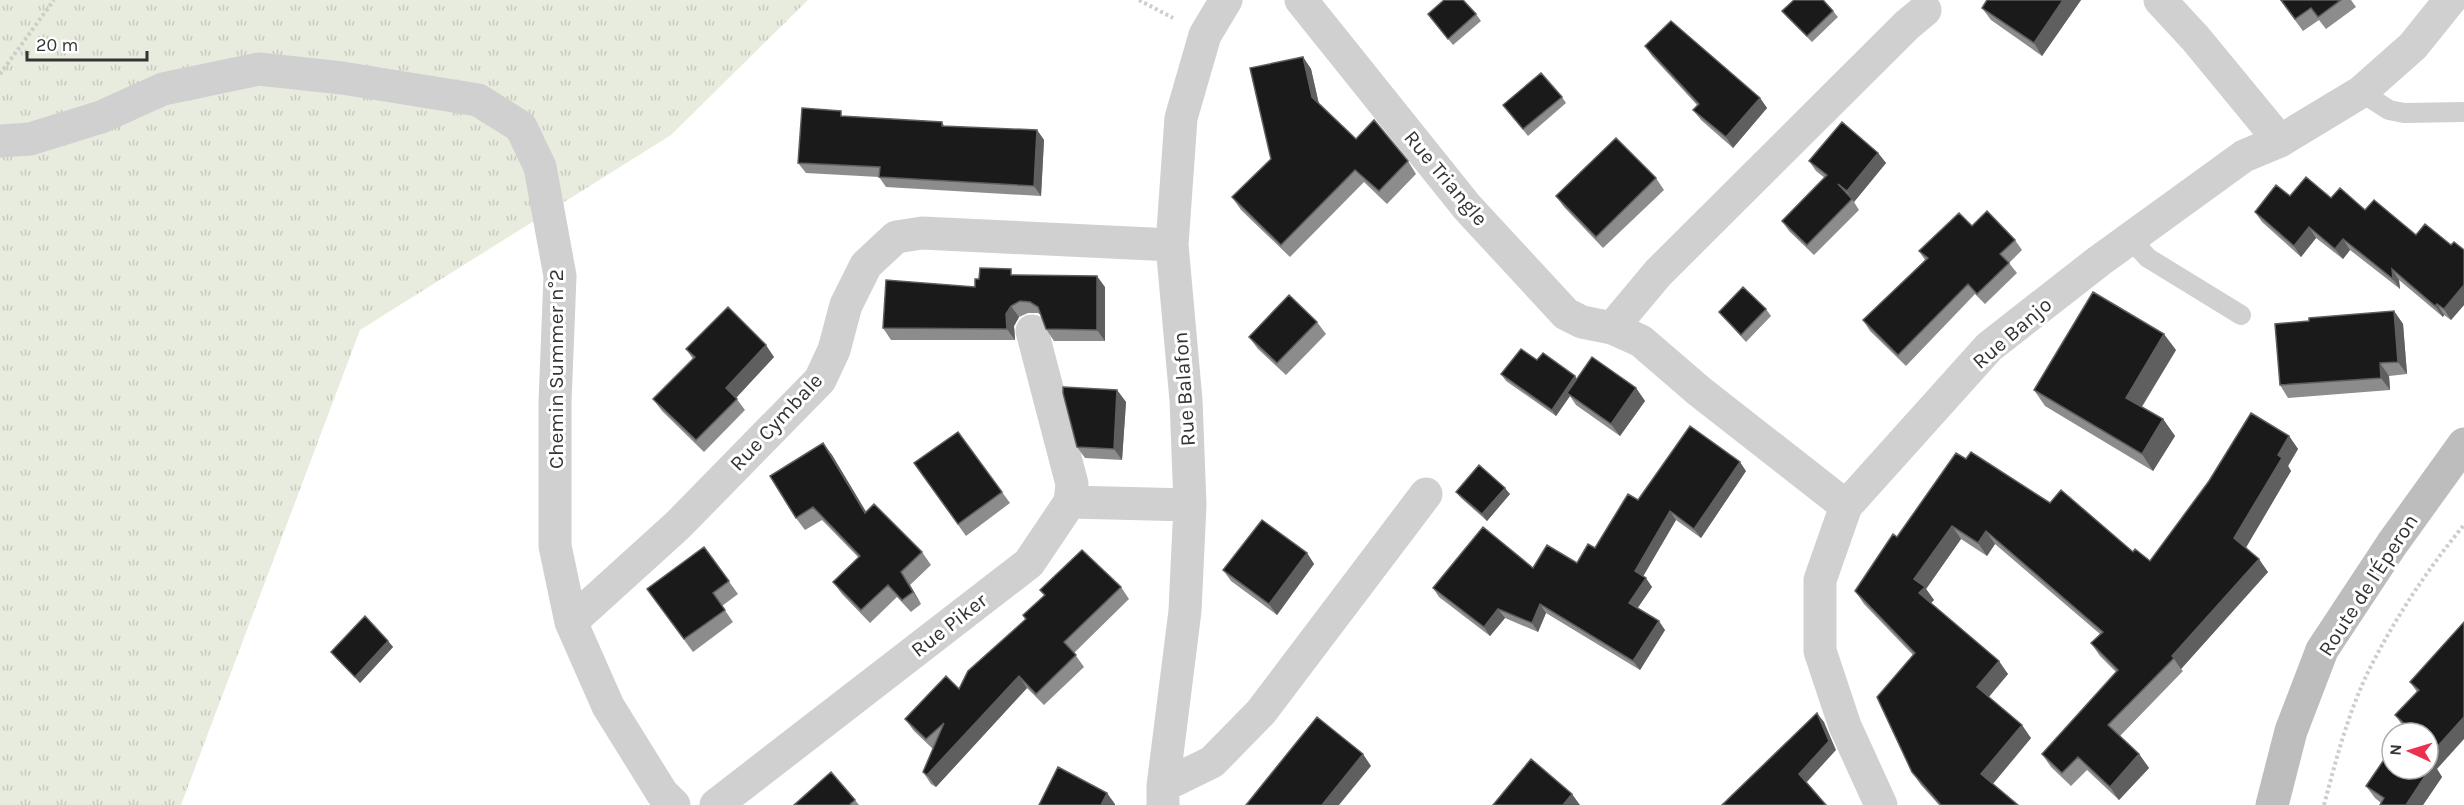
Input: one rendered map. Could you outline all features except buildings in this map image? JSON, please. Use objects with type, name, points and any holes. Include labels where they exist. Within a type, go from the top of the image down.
[{"type":"main road","name":"Route de l'Éperon","points":[[2272,805],[2291,730],[2322,650],[2392,544],[2464,444]]},
{"type":"street","name":"Rue Balafon","points":[[1163,795],[1185,611],[1190,505],[1186,400],[1173,245],[1181,118],[1205,35],[1226,0]]},
{"type":"street","name":"Rue Triangle","points":[[1301,0],[1467,207],[1566,314],[1582,322],[1612,328],[1641,341],[1699,391],[1846,506]]},
{"type":"street","points":[[2160,0],[2196,39],[2280,141]]},
{"type":"street","name":"Rue Banjo","points":[[1881,805],[1845,726],[1820,651],[1820,580],[1846,506],[1989,347],[2130,239],[2244,156],[2280,141],[2361,92],[2413,46],[2450,0]]},
{"type":"street","points":[[1612,328],[1658,273],[1907,25],[1925,10]]},
{"type":"street","name":"Chemin Summer n°2","points":[[0,141],[30,139],[101,117],[163,89],[259,69],[342,78],[478,100],[521,127],[540,167],[560,276],[555,402],[555,546],[572,622],[608,706],[662,793],[674,805]]},
{"type":"street","name":"Rue Cymbale","points":[[572,622],[678,525],[820,380],[834,350],[846,305],[866,265],[896,237],[922,233],[1173,245]]},
{"type":"street","points":[[1032,332],[1072,484],[1070,502],[1190,505]]},
{"type":"street","name":"Rue Balafon","points":[[1163,795],[1212,762],[1261,712],[1426,494]]},
{"type":"street","name":"Rue Piker","points":[[716,805],[1029,563],[1070,502]]},
{"type":"lane","points":[[2361,92],[2389,110],[2404,113],[2464,112]]},
{"type":"lane","points":[[2130,239],[2148,258],[2241,315]]},
{"type":"path","points":[[0,74],[54,0]]},
{"type":"path","points":[[2324,805],[2342,738],[2368,672],[2408,600],[2464,525]]},
{"type":"green space","points":[[0,0],[808,0],[671,135],[360,330],[181,805],[0,805]]}]
